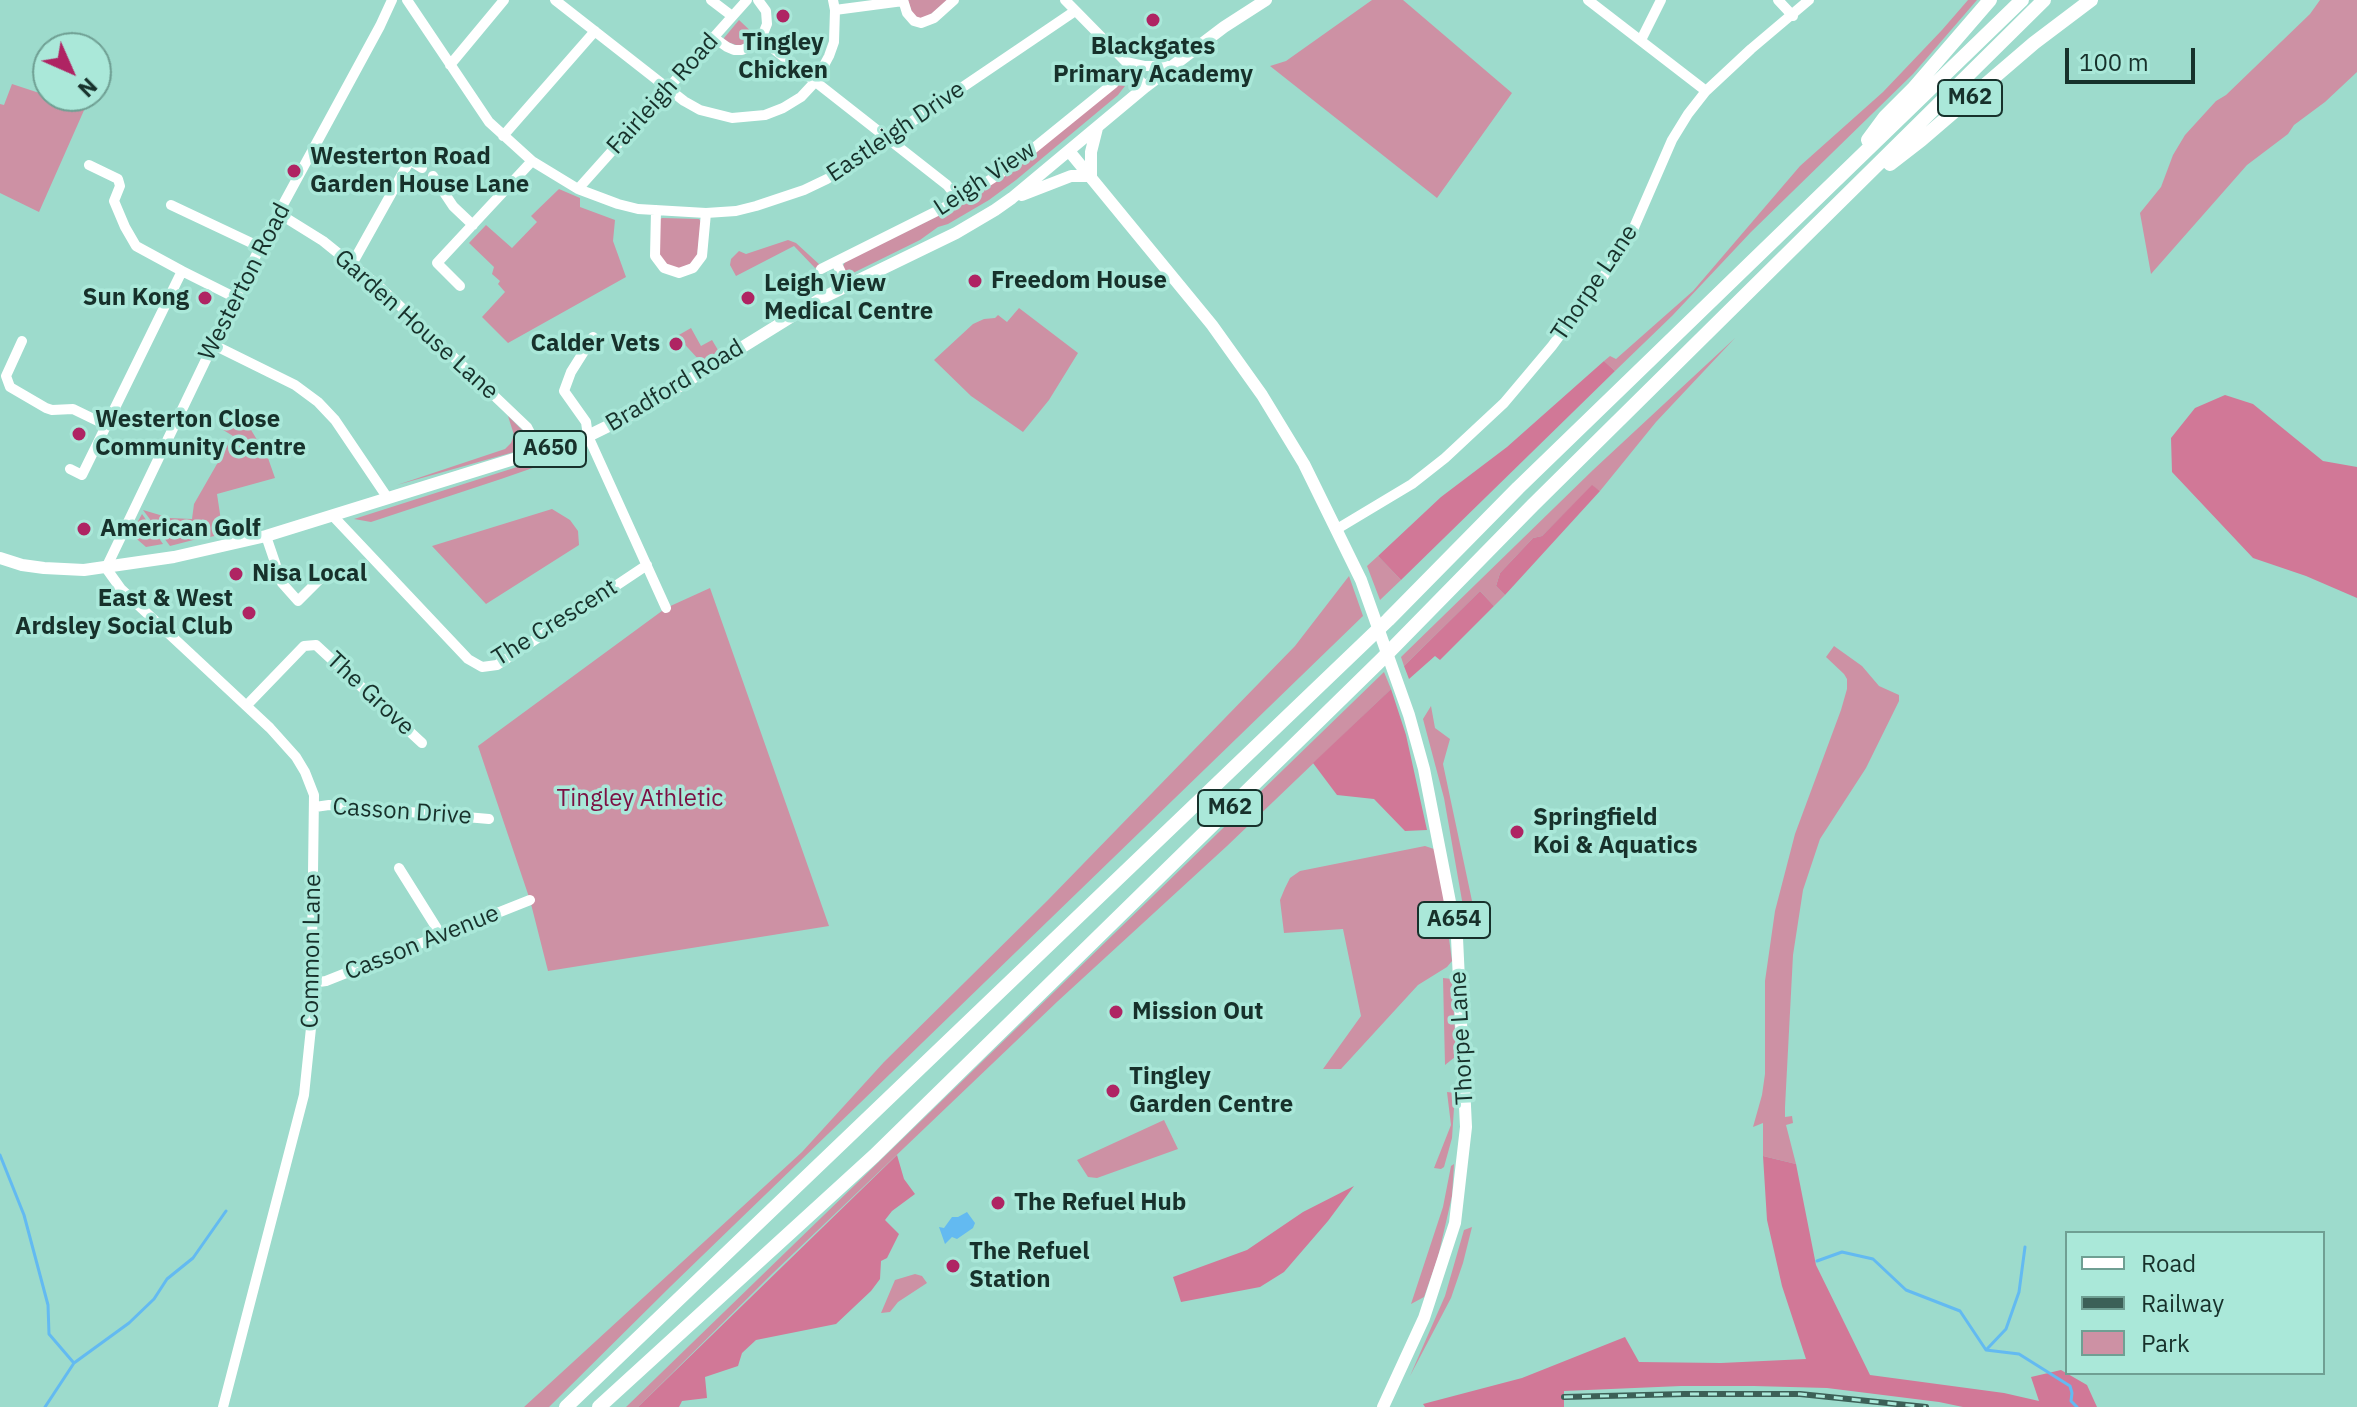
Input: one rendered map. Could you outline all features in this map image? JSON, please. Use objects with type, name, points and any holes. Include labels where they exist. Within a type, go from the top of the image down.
[{"type":"highway","name":"M62","points":[[1845,173],[1885,117],[1990,0]]},
{"type":"highway","name":"M62","points":[[566,1407],[1388,620],[1518,488],[2022,0]]},
{"type":"highway","name":"M62","points":[[599,1407],[885,1145],[1382,659],[1544,494],[2044,0]]},
{"type":"highway","name":"M62","points":[[1848,195],[1921,140],[2034,43],[2091,0]]},
{"type":"main road","name":"Bradford Road","points":[[0,558],[22,565],[84,570],[174,557],[266,536],[588,436],[641,410],[769,329],[847,285],[956,233],[1012,198],[1145,87],[1224,27],[1266,0]]},
{"type":"main road","points":[[1012,198],[1071,176],[1091,176],[1091,152],[1097,127]]},
{"type":"main road","name":"Thorpe Lane","points":[[1069,151],[1212,325],[1262,395],[1304,464],[1361,580],[1424,769],[1457,938],[1466,1127],[1455,1223],[1424,1318],[1383,1407]]},
{"type":"street","name":"Westerton Road","points":[[106,568],[260,247],[392,0]]},
{"type":"street","name":"Eastleigh Drive","points":[[407,0],[474,101],[503,136],[532,161],[578,189],[618,204],[638,209],[706,213],[756,206],[804,190],[848,167],[1075,11]]},
{"type":"street","points":[[450,65],[504,0]]},
{"type":"street","points":[[555,0],[700,110],[732,118],[765,115],[783,108],[801,97],[815,82],[834,42],[834,5],[903,1],[907,13],[914,21],[921,23],[934,18],[954,0]]},
{"type":"street","points":[[711,0],[732,16]]},
{"type":"street","name":"Fairleigh Road","points":[[578,189],[747,0]]},
{"type":"street","points":[[713,37],[734,50],[749,48],[761,39],[767,18],[758,0]]},
{"type":"street","points":[[1065,0],[1126,62],[1145,87]]},
{"type":"street","points":[[1588,0],[1706,91]]},
{"type":"street","points":[[1641,40],[1661,0]]},
{"type":"street","points":[[1778,0],[1793,16]]},
{"type":"street","name":"Thorpe Lane","points":[[1337,529],[1412,484],[1504,403],[1552,346],[1629,239],[1672,140],[1688,114],[1706,91],[1809,0]]},
{"type":"street","points":[[503,136],[595,31]]},
{"type":"street","points":[[761,39],[947,185],[959,200]]},
{"type":"street","points":[[1126,62],[1144,66],[1173,66]]},
{"type":"street","name":"Leigh View","points":[[821,269],[959,200],[1013,165],[1114,83],[1108,76]]},
{"type":"street","points":[[352,264],[405,157],[422,168]]},
{"type":"street","points":[[460,286],[437,263],[532,161]]},
{"type":"street","points":[[89,165],[118,179],[120,186],[114,201],[136,246],[236,298]]},
{"type":"street","points":[[433,176],[453,206],[473,225]]},
{"type":"street","points":[[184,209],[189,195]]},
{"type":"street","points":[[171,205],[260,247]]},
{"type":"street","points":[[656,210],[655,256],[664,268],[679,273],[693,268],[702,256],[706,213]]},
{"type":"street","name":"Garden House Lane","points":[[278,213],[323,241],[380,287],[527,427],[540,452]]},
{"type":"street","points":[[836,262],[847,285]]},
{"type":"street","points":[[70,469],[82,475],[182,271]]},
{"type":"street","name":"The Crescent","points":[[593,337],[571,372],[564,391],[586,422],[588,436],[666,608]]},
{"type":"street","points":[[22,341],[6,376],[10,387],[46,408],[73,409],[106,425]]},
{"type":"street","points":[[214,345],[295,385],[318,402],[335,420],[387,497]]},
{"type":"street","name":"The Crescent","points":[[332,515],[468,659],[482,667],[497,665],[647,565]]},
{"type":"street","points":[[266,536],[282,583],[298,601],[320,579]]},
{"type":"street","name":"Common Lane","points":[[106,568],[121,589],[247,705],[296,757],[310,783],[315,807],[309,1062],[304,1095],[223,1407]]},
{"type":"street","points":[[282,583],[294,578]]},
{"type":"street","name":"The Grove","points":[[247,705],[304,646],[316,645],[422,743]]},
{"type":"street","name":"Casson Drive","points":[[315,807],[329,805],[489,819]]},
{"type":"street","points":[[399,868],[441,935]]},
{"type":"street","name":"Casson Avenue","points":[[312,983],[326,981],[530,900]]},
{"type":"green space","points":[[908,0],[949,0],[923,20],[913,15]]},
{"type":"green space","points":[[1372,0],[1403,0],[1512,93],[1437,198],[1270,66],[1286,61]]},
{"type":"green space","points":[[1968,0],[1977,0],[1913,74],[1751,232],[1672,316],[1615,371],[1604,361],[1610,356],[1616,359],[1693,291],[1800,166],[1883,92]]},
{"type":"green space","points":[[2320,0],[2357,0],[2357,72],[2294,125],[2288,134],[2247,165],[2151,274],[2140,213],[2161,187],[2173,155],[2185,135],[2216,101],[2310,14]]},
{"type":"green space","points":[[739,20],[757,37],[739,46],[724,38]]},
{"type":"green space","points":[[12,84],[32,91],[32,112],[83,112],[39,212],[0,193],[0,104],[4,105]]},
{"type":"green space","points":[[1117,84],[1125,86],[1118,95],[989,200],[920,240],[853,273],[845,273],[845,262],[936,217],[1015,169]]},
{"type":"green space","points":[[559,189],[580,198],[580,207],[615,220],[613,241],[626,277],[508,343],[482,317],[505,292],[492,274],[494,267],[469,243],[486,225],[512,248],[537,222],[531,216]]},
{"type":"green space","points":[[662,218],[699,219],[701,222],[697,257],[681,269],[668,266],[659,255],[658,221]]},
{"type":"green space","points":[[788,240],[796,243],[820,265],[815,268],[794,246],[736,276],[730,265],[731,259],[739,251],[746,254]]},
{"type":"green space","points":[[1019,308],[1078,353],[1049,400],[1023,432],[971,396],[934,360],[973,324],[998,315],[1007,322]]},
{"type":"green space","points":[[691,328],[701,346],[712,340],[718,350],[709,359],[700,361],[677,336]]},
{"type":"green space","points":[[1735,338],[1656,422],[1600,491],[1592,486],[1542,536],[1533,538],[1500,573],[1496,586],[1505,595],[1494,606],[1480,591],[1404,666],[1401,657],[1593,470]]},
{"type":"green space","points":[[236,405],[268,458],[275,478],[217,494],[223,534],[210,537],[206,520],[198,521],[201,538],[170,546],[143,510],[170,518],[192,519],[194,504],[233,436],[220,428]]},
{"type":"green space","points":[[508,416],[526,434],[527,444],[521,450],[397,485],[505,449],[514,435]]},
{"type":"green space","points":[[586,445],[547,463],[371,522],[354,519]]},
{"type":"green space","points":[[552,509],[570,520],[578,531],[579,545],[486,604],[432,546]]},
{"type":"green space","points":[[142,514],[163,544],[146,547],[131,534]]},
{"type":"green space","points":[[1378,556],[1401,580],[1380,600],[1367,566]]},
{"type":"green space","points":[[1349,576],[1363,616],[549,1407],[524,1407],[802,1152],[884,1062],[1047,901],[1295,646]]},
{"type":"green space","name":"Tingley Athletic","points":[[710,588],[829,926],[548,971],[530,900],[478,746],[666,608]]},
{"type":"green space","points":[[1834,646],[1862,666],[1879,686],[1899,695],[1899,701],[1866,768],[1820,839],[1803,890],[1793,955],[1785,1107],[1785,1117],[1792,1116],[1793,1123],[1786,1125],[1796,1164],[1763,1156],[1763,1123],[1753,1127],[1765,1074],[1765,981],[1775,911],[1795,834],[1847,689],[1844,674],[1826,657]]},
{"type":"green space","points":[[1384,672],[1391,689],[1227,846],[1058,1001],[773,1273],[638,1407],[626,1407]]},
{"type":"green space","points":[[1431,706],[1435,728],[1450,739],[1443,764],[1475,915],[1467,929],[1444,798],[1423,719]]},
{"type":"green space","points":[[1425,846],[1434,849],[1439,863],[1452,961],[1418,985],[1341,1069],[1323,1069],[1361,1016],[1343,929],[1284,933],[1280,900],[1285,888],[1290,878],[1300,871]]},
{"type":"green space","points":[[1443,978],[1452,979],[1456,1052],[1455,1057],[1445,1065]]},
{"type":"green space","points":[[1447,1092],[1455,1093],[1452,1138],[1441,1169],[1434,1168],[1451,1125]]},
{"type":"green space","points":[[1164,1120],[1178,1149],[1097,1178],[1088,1177],[1077,1160]]},
{"type":"green space","points":[[1454,1164],[1452,1196],[1438,1257],[1424,1297],[1411,1304],[1443,1207],[1451,1166]]},
{"type":"green space","points":[[1472,1227],[1451,1298],[1410,1376],[1445,1296],[1464,1230]]},
{"type":"green space","points":[[915,1274],[922,1276],[927,1283],[898,1302],[890,1312],[881,1313],[895,1280]]},
{"type":"shaded area","points":[[1604,361],[1615,371],[1401,580],[1378,556],[1441,497],[1507,447]]},
{"type":"shaded area","points":[[2225,395],[2253,404],[2323,461],[2357,467],[2357,598],[2253,558],[2172,472],[2171,438],[2195,408]]},
{"type":"shaded area","points":[[1592,485],[1600,491],[1505,595],[1496,586],[1500,573],[1533,538],[1542,536]]},
{"type":"shaded area","points":[[1480,591],[1494,606],[1440,660],[1435,656],[1409,679],[1404,666]]},
{"type":"shaded area","points":[[1391,689],[1406,735],[1427,830],[1405,831],[1374,799],[1337,795],[1313,763]]},
{"type":"shaded area","points":[[897,1155],[904,1179],[915,1194],[885,1220],[899,1234],[887,1258],[881,1261],[880,1279],[871,1291],[836,1324],[756,1340],[742,1353],[738,1366],[705,1377],[707,1398],[682,1401],[679,1407],[638,1407]]},
{"type":"shaded area","points":[[1763,1156],[1796,1164],[1816,1265],[1870,1375],[2004,1393],[2039,1401],[2031,1377],[2061,1370],[2087,1385],[2097,1407],[1963,1407],[1827,1388],[1754,1386],[1564,1391],[1564,1407],[1425,1407],[1423,1404],[1522,1378],[1625,1337],[1639,1362],[1721,1363],[1806,1359],[1782,1286],[1767,1220]]},
{"type":"shaded area","points":[[1354,1186],[1284,1272],[1260,1287],[1181,1302],[1173,1277],[1247,1250],[1303,1212]]},
{"type":"water","points":[[967,1212],[975,1223],[973,1228],[957,1239],[952,1237],[945,1244],[939,1227],[944,1228],[952,1217]]},
{"type":"waterway","points":[[0,1155],[24,1215],[48,1305],[49,1334],[73,1362]]},
{"type":"waterway","points":[[45,1407],[74,1363],[129,1323],[154,1299],[167,1279],[193,1258],[226,1211]]},
{"type":"waterway","points":[[1987,1349],[2006,1329],[2019,1292],[2025,1247]]},
{"type":"waterway","points":[[1817,1261],[1842,1252],[1873,1259],[1906,1290],[1960,1311],[1986,1350],[2019,1354],[2070,1386],[2071,1401],[2077,1407]]},
{"type":"railway","points":[[1564,1397],[1800,1394],[1926,1407]]},
{"type":"place","name":"Tingley Chicken","points":[[783,16]]},
{"type":"place","name":"Blackgates Primary Academy","points":[[1153,20]]},
{"type":"place","name":"Westerton Road Garden House Lane","points":[[294,171]]},
{"type":"place","name":"Freedom House","points":[[975,281]]},
{"type":"place","name":"Sun Kong","points":[[205,298]]},
{"type":"place","name":"Leigh View Medical Centre","points":[[748,298]]},
{"type":"place","name":"Calder Vets","points":[[676,344]]},
{"type":"place","name":"Westerton Close Community Centre","points":[[79,434]]},
{"type":"place","name":"American Golf","points":[[84,529]]},
{"type":"place","name":"Nisa Local","points":[[236,574]]},
{"type":"place","name":"East & West Ardsley Social Club","points":[[249,613]]},
{"type":"place","name":"Springfield Koi & Aquatics","points":[[1517,832]]},
{"type":"place","name":"Mission Out","points":[[1116,1012]]},
{"type":"place","name":"Tingley Garden Centre","points":[[1113,1091]]},
{"type":"place","name":"The Refuel Hub","points":[[998,1203]]},
{"type":"place","name":"The Refuel Station","points":[[953,1266]]}]
